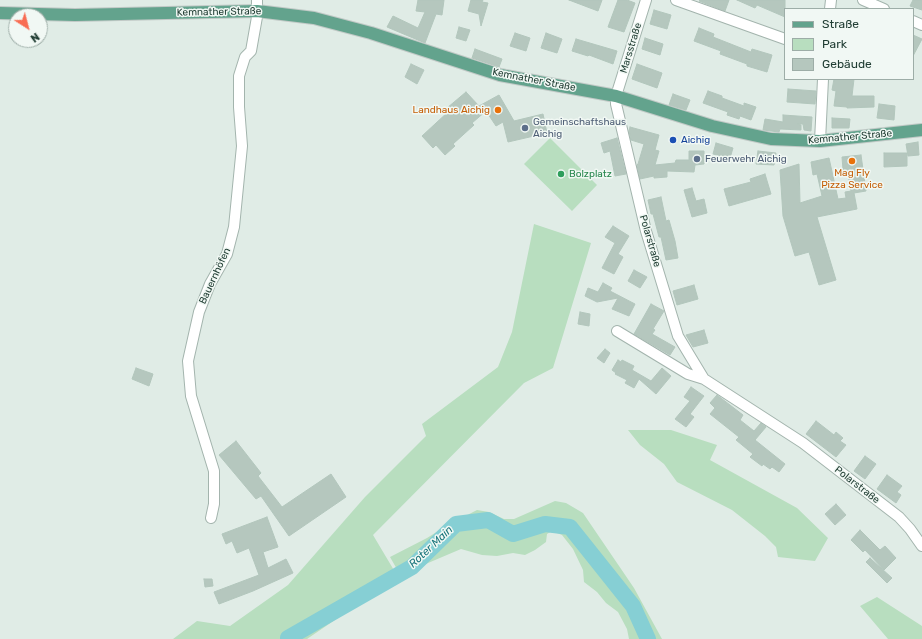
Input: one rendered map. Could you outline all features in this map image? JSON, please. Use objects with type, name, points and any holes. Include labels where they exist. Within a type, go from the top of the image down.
[{"type":"main road","name":"Kemnather Straße","points":[[0,13],[75,15],[257,5],[372,33],[500,75],[616,96],[691,120],[771,139],[820,142],[922,130]]},
{"type":"street","name":"Marsstraße","points":[[616,96],[646,0]]},
{"type":"street","points":[[676,0],[784,39]]},
{"type":"street","points":[[863,0],[882,8]]},
{"type":"street","name":"Bauernhöfen","points":[[211,518],[214,504],[214,471],[192,396],[188,361],[199,312],[210,284],[227,254],[234,227],[242,146],[239,107],[239,76],[245,57],[251,51],[257,17],[257,5]]},
{"type":"street","points":[[820,142],[823,80]]},
{"type":"street","name":"Polarstraße","points":[[616,96],[616,104],[651,248],[678,336],[704,379]]},
{"type":"street","name":"Polarstraße","points":[[617,331],[688,374],[704,379],[803,443],[899,517],[922,546]]},
{"type":"green space","name":"Bolzplatz","points":[[550,138],[597,185],[572,211],[524,164]]},
{"type":"green space","points":[[534,224],[591,243],[553,368],[524,383],[373,535],[398,577],[307,639],[173,639],[197,621],[230,626],[288,585],[365,497],[426,436],[422,424],[498,367],[512,332]]},
{"type":"green space","points":[[628,430],[671,430],[717,445],[710,460],[797,508],[828,538],[815,561],[778,557],[776,547],[765,536],[732,510],[677,482],[664,464],[640,445]]},
{"type":"green space","points":[[555,501],[566,503],[583,513],[634,588],[662,639],[629,639],[627,629],[618,612],[584,582],[583,570],[573,549],[562,535],[552,531],[547,534],[546,542],[525,555],[513,553],[497,556],[482,555],[461,549],[421,566],[402,578],[390,557],[477,510],[489,512],[504,519],[514,519]]},
{"type":"green space","points":[[877,597],[922,626],[922,639],[888,639],[860,606]]},
{"type":"building","points":[[418,0],[444,0],[442,15],[436,14],[425,43],[387,27],[393,16],[418,28],[425,12],[416,11]]},
{"type":"building","points":[[471,0],[483,0],[482,2],[488,3],[481,26],[479,14],[468,11]]},
{"type":"building","points":[[569,0],[602,0],[598,11]]},
{"type":"building","points":[[618,0],[627,0],[635,3],[624,32],[608,27]]},
{"type":"building","points":[[729,0],[725,11],[699,1]]},
{"type":"building","points":[[737,0],[785,0],[784,17],[757,5],[755,8]]},
{"type":"building","points":[[913,0],[922,0],[922,10],[910,6]]},
{"type":"building","points":[[654,10],[671,15],[667,29],[650,24]]},
{"type":"building","points":[[459,27],[470,30],[466,41],[456,38]]},
{"type":"building","points":[[699,28],[714,34],[713,37],[751,52],[752,49],[772,55],[767,72],[747,66],[747,64],[720,54],[721,51],[694,41]]},
{"type":"building","points":[[515,33],[530,38],[526,51],[510,46]]},
{"type":"building","points":[[546,33],[562,39],[557,53],[541,48]]},
{"type":"building","points":[[914,35],[922,39],[914,54]]},
{"type":"building","points":[[645,38],[663,44],[660,55],[642,49]]},
{"type":"building","points":[[576,39],[617,51],[613,64],[589,55],[588,56],[572,51]]},
{"type":"building","points":[[475,49],[502,59],[499,67],[472,58]]},
{"type":"building","points":[[411,64],[424,70],[417,84],[405,77]]},
{"type":"building","points":[[637,64],[662,73],[657,88],[632,79]]},
{"type":"building","points":[[834,80],[854,80],[852,96],[874,96],[874,107],[847,108],[834,106],[836,91],[832,90]]},
{"type":"building","points":[[788,89],[816,91],[815,104],[787,102]]},
{"type":"building","points":[[708,91],[744,106],[744,103],[756,107],[751,120],[740,116],[739,119],[727,115],[728,112],[703,103]]},
{"type":"building","points":[[466,92],[479,106],[499,95],[514,121],[543,114],[547,133],[508,142],[503,122],[496,126],[486,111],[472,123],[474,125],[453,144],[455,146],[445,155],[436,145],[433,148],[422,136],[449,111],[447,108]]},
{"type":"building","points":[[673,94],[690,100],[686,110],[669,105]]},
{"type":"building","points":[[879,104],[895,106],[894,120],[877,118]]},
{"type":"building","points":[[783,115],[812,117],[811,131],[804,130],[803,124],[797,124],[801,125],[801,130],[780,129],[779,132],[763,130],[765,119],[783,122]]},
{"type":"building","points":[[832,118],[850,119],[849,128],[832,128]]},
{"type":"building","points":[[630,127],[659,135],[655,150],[659,151],[655,165],[675,163],[676,160],[689,160],[689,151],[704,151],[704,164],[695,165],[694,172],[667,171],[667,177],[654,178],[654,176],[640,179],[637,165],[644,144],[631,140],[629,131]]},
{"type":"building","points":[[617,138],[626,174],[615,176],[610,151],[604,153],[601,143]]},
{"type":"building","points":[[918,142],[919,155],[908,156],[906,144]]},
{"type":"building","points":[[716,143],[733,148],[730,158],[713,154]]},
{"type":"building","points":[[758,151],[776,153],[774,165],[756,164]]},
{"type":"building","points":[[884,153],[907,153],[907,166],[884,167]]},
{"type":"building","points":[[861,155],[866,191],[854,193],[857,209],[817,217],[836,280],[819,285],[809,252],[795,256],[783,216],[780,170],[799,164],[800,203],[822,196],[817,174],[813,175],[811,162],[829,158],[838,199],[846,198],[845,192],[851,191],[847,169],[843,170],[842,157]]},
{"type":"building","points":[[765,174],[771,194],[729,206],[724,189],[751,182],[750,179]]},
{"type":"building","points":[[692,188],[696,201],[704,199],[707,213],[692,217],[684,190]]},
{"type":"building","points":[[661,197],[666,221],[669,220],[675,241],[678,258],[666,260],[661,237],[659,237],[653,214],[651,214],[648,200]]},
{"type":"building","points":[[613,226],[629,236],[618,254],[623,257],[614,274],[602,268],[615,243],[605,237]]},
{"type":"building","points":[[634,270],[647,277],[640,288],[628,281]]},
{"type":"building","points":[[603,283],[612,288],[610,291],[635,304],[629,316],[612,309],[618,298],[597,302],[585,296],[588,288],[598,292]]},
{"type":"building","points":[[694,285],[698,299],[677,305],[673,291]]},
{"type":"building","points":[[651,304],[664,311],[653,329],[655,330],[652,334],[675,347],[670,355],[634,334]]},
{"type":"building","points":[[580,312],[590,314],[589,326],[578,324]]},
{"type":"building","points":[[704,330],[708,343],[693,347],[686,335]]},
{"type":"building","points":[[605,349],[610,353],[604,363],[597,358]]},
{"type":"building","points":[[618,360],[621,362],[622,360],[634,366],[632,370],[651,381],[662,368],[671,376],[656,394],[639,379],[634,388],[625,383],[627,380],[615,374],[616,373],[612,370]]},
{"type":"building","points":[[136,368],[153,374],[149,386],[132,379]]},
{"type":"building","points":[[691,387],[704,396],[690,414],[694,417],[686,427],[675,419],[690,401],[684,397]]},
{"type":"building","points":[[717,395],[743,415],[740,420],[754,431],[761,423],[766,427],[755,440],[785,464],[779,472],[772,467],[770,469],[763,464],[762,466],[750,457],[753,454],[736,440],[739,437],[710,414],[715,408],[710,403]]},
{"type":"building","points":[[816,421],[834,435],[836,432],[843,438],[840,441],[846,445],[836,457],[806,434]]},
{"type":"building","points":[[236,441],[261,473],[258,476],[282,507],[331,474],[346,497],[289,536],[261,496],[256,499],[219,455]]},
{"type":"building","points":[[865,456],[876,464],[865,479],[854,471]]},
{"type":"building","points":[[887,475],[902,486],[897,492],[901,495],[896,503],[877,489]]},
{"type":"building","points":[[836,504],[846,515],[835,525],[825,514]]},
{"type":"building","points":[[267,517],[278,547],[263,552],[268,568],[286,559],[293,573],[219,604],[214,592],[259,575],[249,548],[237,553],[232,541],[226,544],[222,534]]},
{"type":"building","points":[[860,530],[880,550],[885,546],[896,558],[884,570],[865,550],[863,552],[851,540]]},
{"type":"building","points":[[870,558],[892,578],[887,583],[866,562]]},
{"type":"building","points":[[204,579],[212,579],[213,586],[205,587]]},
{"type":"waterway","name":"Roter Main","points":[[288,639],[412,567],[456,524],[488,520],[513,534],[545,524],[570,527],[633,606],[648,639]]},
{"type":"place","name":"Landhaus Aichig","points":[[498,110]]},
{"type":"place","name":"Gemeinschaftshaus Aichig","points":[[525,128]]},
{"type":"place","name":"Aichig","points":[[673,140]]},
{"type":"place","name":"Feuerwehr Aichig","points":[[697,159]]},
{"type":"place","name":"Mag Fly Pizza Service","points":[[852,161]]},
{"type":"place","name":"Bolzplatz","points":[[561,174]]}]
